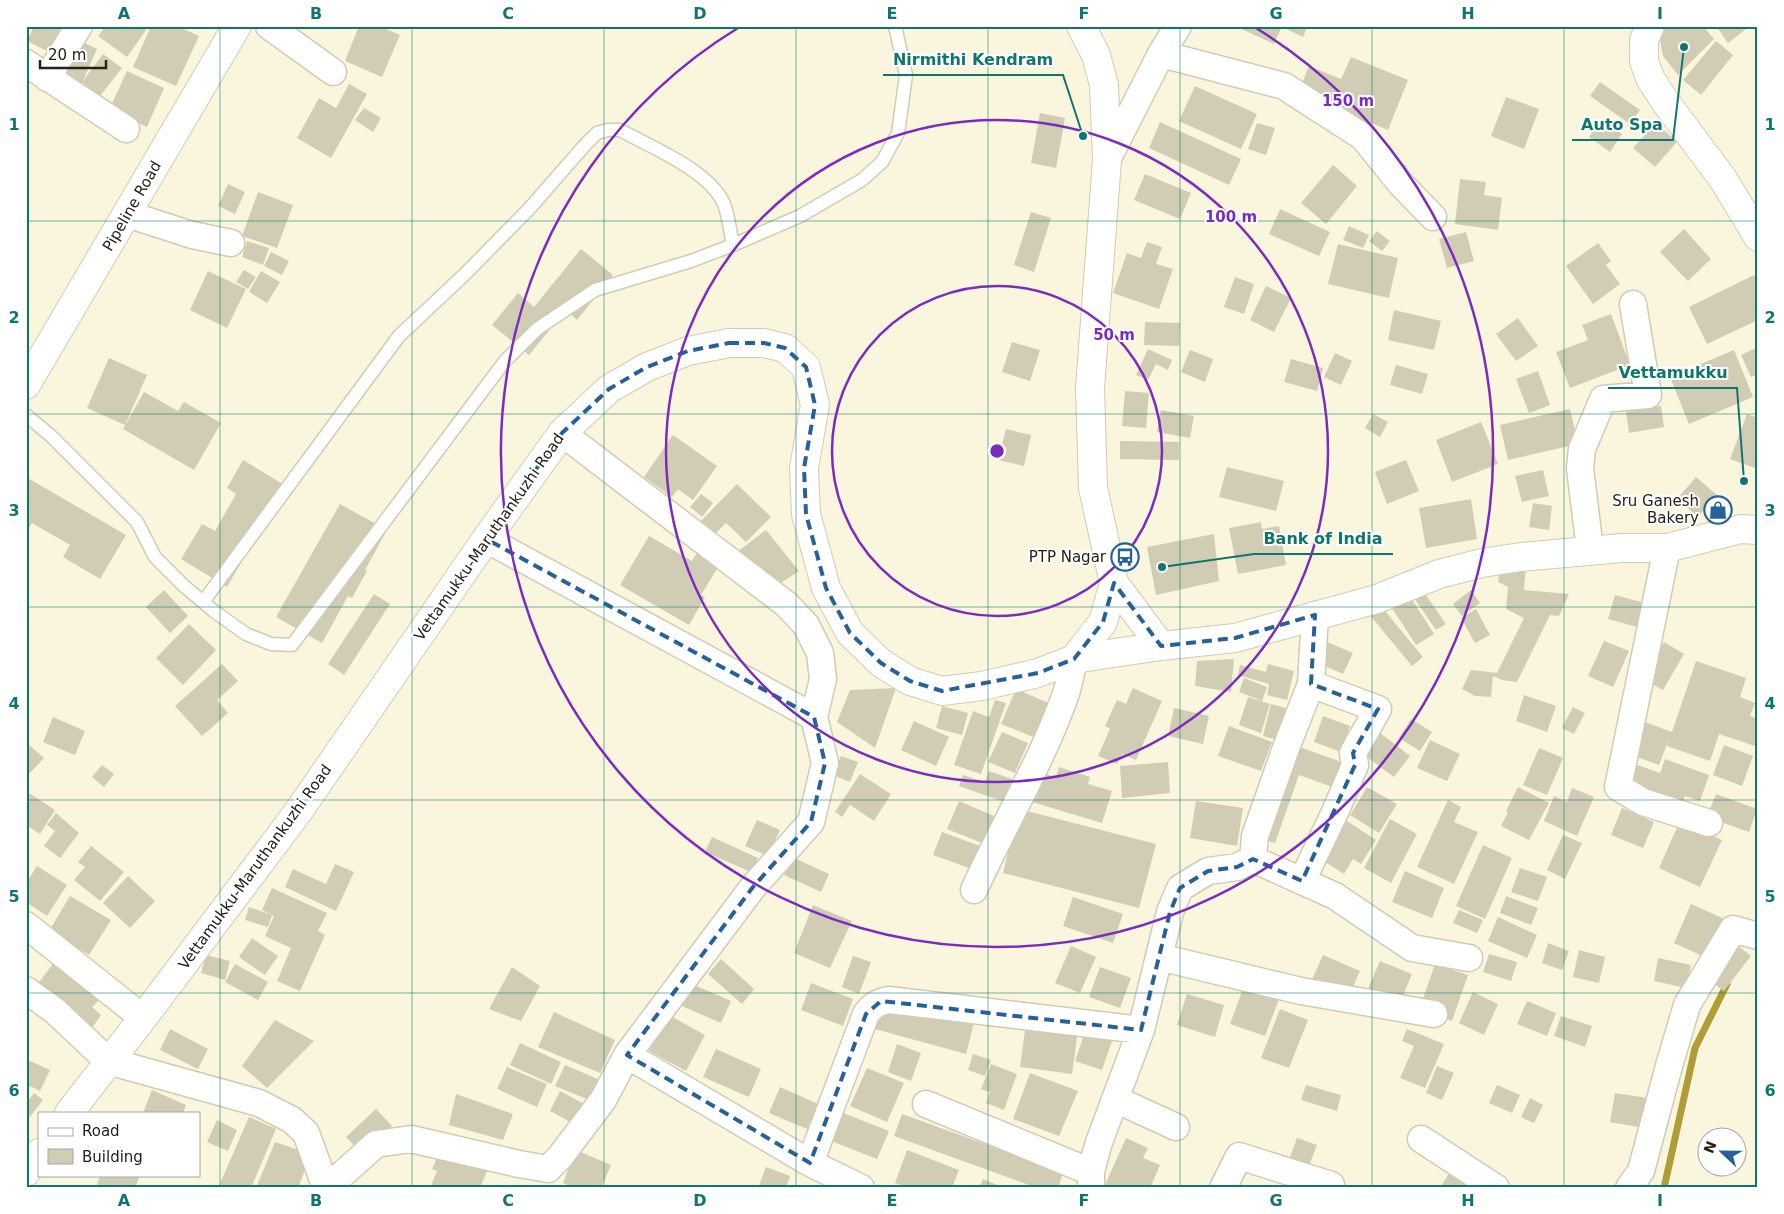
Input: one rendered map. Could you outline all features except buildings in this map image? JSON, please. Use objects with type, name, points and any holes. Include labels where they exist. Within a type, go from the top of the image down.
[{"type":"main road","name":"Pipeline Road","points":[[26,385],[237,26]]},
{"type":"main road","points":[[1081,26],[1096,55],[1104,85],[1107,160],[1090,388],[1093,488],[1114,583],[1161,646]]},
{"type":"main road","points":[[1650,26],[1644,40],[1644,61],[1650,78],[1664,100],[1723,179],[1758,238]]},
{"type":"main road","name":"Vettamukku-Maruthankuzhi Road","points":[[70,1112],[298,812],[486,539],[562,433],[609,389],[647,367],[688,351],[729,343],[764,343],[785,348],[806,367],[815,405],[804,468],[806,514],[826,588],[850,633],[881,663],[910,681],[942,690],[982,686],[1038,673],[1074,659],[1161,646],[1235,638],[1377,599],[1439,574],[1482,563],[1590,550],[1667,548],[1752,524]]},
{"type":"main road","points":[[1074,659],[1102,622],[1114,583]]},
{"type":"main road","points":[[26,1172],[38,1154]]},
{"type":"street","points":[[48,78],[79,26]]},
{"type":"street","points":[[268,26],[333,72]]},
{"type":"street","points":[[1107,160],[1161,54],[1178,26]]},
{"type":"street","points":[[1161,54],[1284,86],[1362,137],[1401,184],[1433,217]]},
{"type":"street","points":[[26,64],[126,129]]},
{"type":"street","points":[[127,214],[192,235],[231,244]]},
{"type":"street","points":[[1590,550],[1580,468],[1582,449],[1603,399],[1648,395],[1633,304]]},
{"type":"street","points":[[26,990],[55,1011],[108,1060],[259,1102],[292,1120],[306,1134],[326,1188],[376,1144],[411,1138],[519,1164],[548,1169],[560,1157],[603,1100],[627,1055],[753,887],[811,822],[826,762],[814,718],[822,679],[820,653],[806,626],[786,604],[562,433]]},
{"type":"street","points":[[486,539],[814,718]]},
{"type":"street","points":[[1667,548],[1618,788],[1643,802],[1709,823]]},
{"type":"street","points":[[1253,859],[1255,836],[1311,684],[1315,615]]},
{"type":"street","points":[[974,890],[996,842],[1035,768],[1065,698],[1074,659]]},
{"type":"street","points":[[1302,881],[1335,812],[1355,764],[1353,753],[1378,709],[1311,684]]},
{"type":"street","points":[[926,1104],[1091,1180],[1098,1145],[1141,1030],[1170,912],[1180,888],[1208,871],[1237,866],[1253,859],[1335,896],[1412,948],[1469,958]]},
{"type":"street","points":[[26,925],[143,1018]]},
{"type":"street","points":[[1629,1188],[1641,1171],[1687,1005],[1733,929],[1758,936]]},
{"type":"street","points":[[1159,957],[1301,991],[1434,1014]]},
{"type":"street","points":[[810,1163],[866,1014],[881,1001],[890,1000],[1141,1030]]},
{"type":"street","points":[[627,1055],[810,1163],[861,1188]]},
{"type":"street","points":[[1115,1099],[1176,1127]]},
{"type":"street","points":[[1421,1140],[1496,1188]]},
{"type":"street","points":[[1224,1188],[1239,1156],[1275,1169],[1331,1185]]},
{"type":"lane","points":[[26,415],[51,436],[136,522],[155,557],[184,586],[246,634],[271,644],[292,645],[505,361],[537,329],[595,290],[691,261],[800,216],[862,180],[882,162],[898,133],[906,75],[895,26]]},
{"type":"lane","points":[[203,602],[399,336],[464,275],[529,209],[584,145],[597,134],[608,130],[620,130],[686,166],[708,181],[724,204],[733,245]]},
{"type":"highlighted area","points":[[729,343],[764,343],[785,348],[806,367],[815,405],[804,468],[806,514],[826,588],[850,633],[881,663],[910,681],[942,691],[1038,673],[1074,659],[1103,622],[1114,583],[1161,646],[1235,638],[1315,615],[1311,684],[1378,709],[1353,753],[1355,765],[1302,881],[1253,859],[1237,867],[1208,871],[1180,888],[1170,912],[1141,1030],[881,1001],[866,1014],[810,1163],[627,1055],[753,887],[811,822],[825,763],[814,717],[486,539],[562,433],[609,389],[647,367],[688,351]]},
{"type":"waterway","points":[[1664,1188],[1695,1048],[1727,984]]},
{"type":"place","name":"Auto Spa","points":[[1684,47]]},
{"type":"place","name":"Nirmithi Kendram","points":[[1083,136]]},
{"type":"place","name":"Vettamukku","points":[[1744,481]]},
{"type":"place","name":"Sru Ganesh Bakery","points":[[1718,510]]},
{"type":"place","name":"PTP Nagar","points":[[1125,557]]},
{"type":"place","name":"Bank of India","points":[[1162,567]]}]
